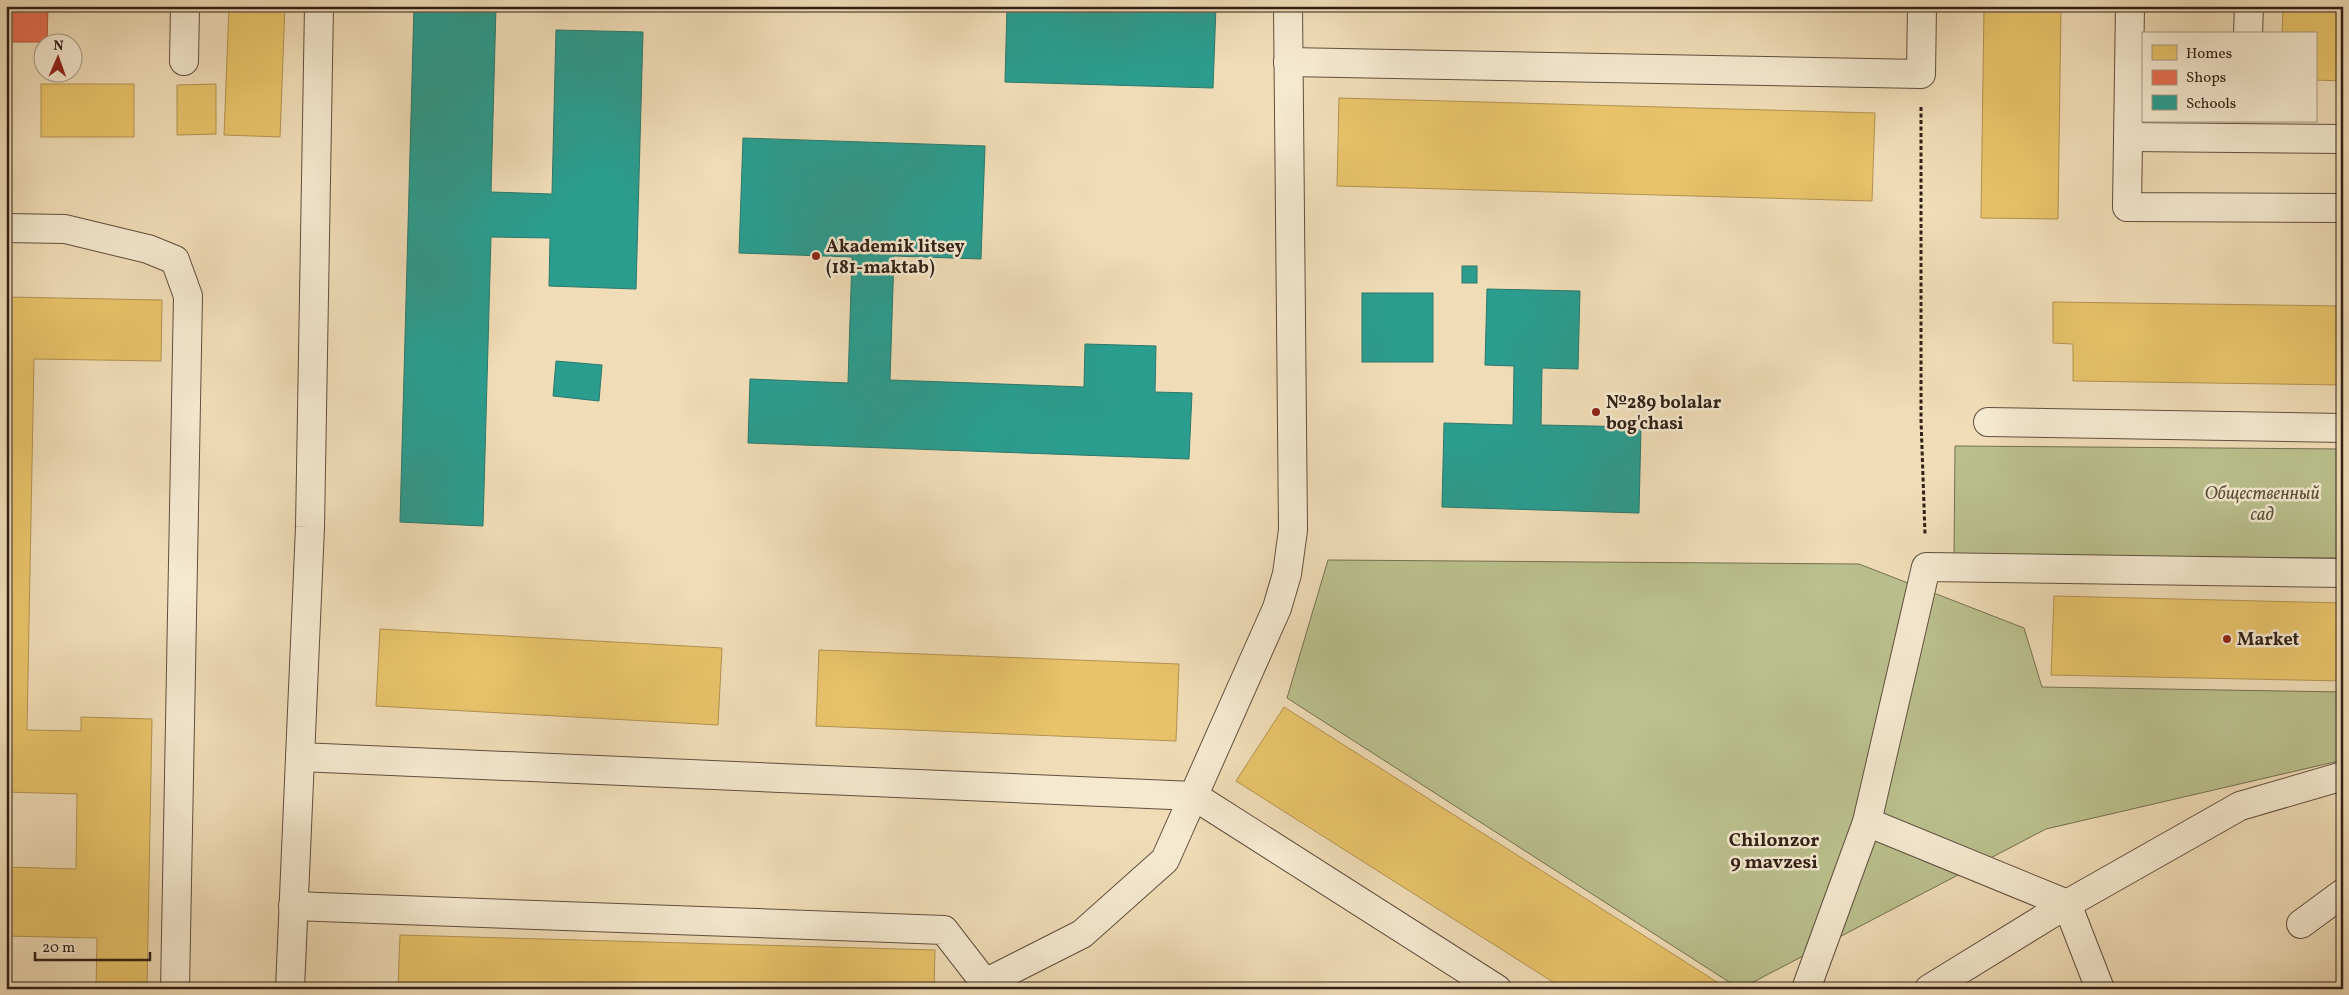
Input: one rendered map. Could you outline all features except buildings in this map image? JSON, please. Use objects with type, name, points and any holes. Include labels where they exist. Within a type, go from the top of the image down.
[{"type":"street","points":[[184,61],[185,6]]},
{"type":"street","points":[[290,989],[310,527],[319,6]]},
{"type":"street","points":[[294,906],[944,930],[985,986],[1082,934],[1165,860],[1277,608],[1286,574],[1293,530],[1288,6]]},
{"type":"street","points":[[1288,62],[1921,74],[1922,6]]},
{"type":"street","points":[[2130,6],[2127,207],[2343,208]]},
{"type":"street","points":[[2248,6],[2248,32]]},
{"type":"street","points":[[2128,137],[2246,129],[2343,139]]},
{"type":"street","points":[[6,228],[65,229],[148,249],[175,260],[188,296],[175,989]]},
{"type":"street","points":[[1988,422],[2343,428]]},
{"type":"street","points":[[1806,989],[1867,822],[1926,567],[2343,573]]},
{"type":"street","points":[[300,758],[1194,796],[1496,989]]},
{"type":"street","points":[[1929,989],[2067,904],[2240,806],[2343,776]]},
{"type":"street","points":[[1867,822],[2067,904],[2100,989]]},
{"type":"street","points":[[2302,924],[2343,893]]},
{"type":"path","points":[[1921,74],[1921,410],[1926,567]]},
{"type":"green space","name":"Общественный сад","points":[[1955,446],[2343,449],[2343,558],[1954,555]]},
{"type":"green space","points":[[1328,560],[1859,564],[2024,628],[2042,687],[2343,692],[2343,760],[2046,829],[1740,989],[1287,698]]},
{"type":"place","name":"Akademik litsey (181-maktab)","points":[[816,256]]},
{"type":"place","name":"№289 bolalar bog'chasi","points":[[1596,412]]},
{"type":"place","name":"Market","points":[[2227,639]]},
{"type":"district","name":"Chilonzor 9 mavzesi","points":[[1774,850]]}]
